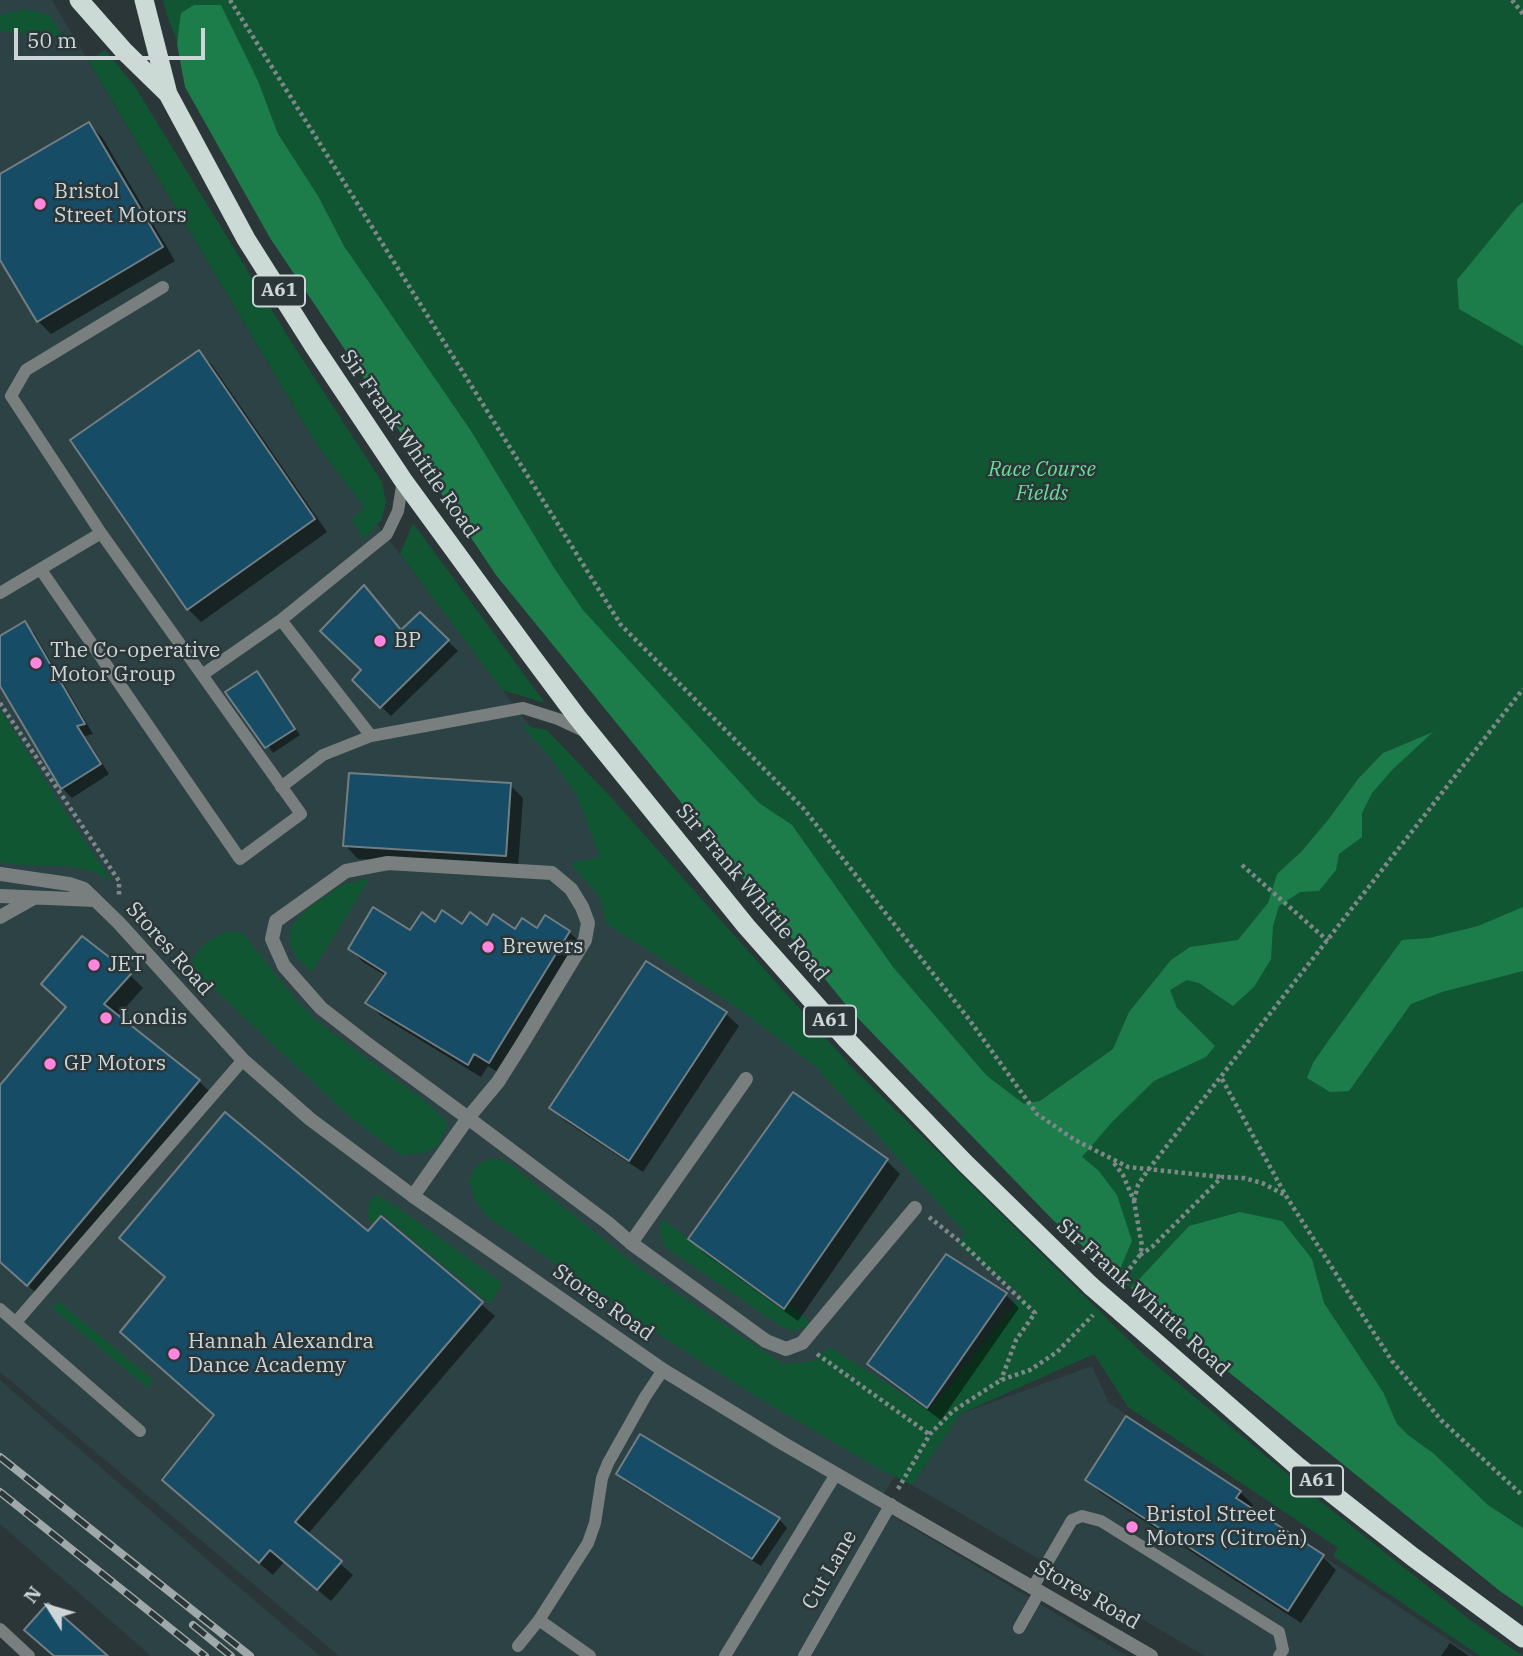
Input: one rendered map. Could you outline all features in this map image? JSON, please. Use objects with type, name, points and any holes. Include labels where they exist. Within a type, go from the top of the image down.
[{"type":"highway","name":"Sir Frank Whittle Road","points":[[79,0],[124,51],[168,94]]},
{"type":"highway","name":"Sir Frank Whittle Road","points":[[144,0],[168,94],[246,239],[403,480],[593,736],[746,926],[847,1040],[965,1163],[1091,1286],[1296,1465],[1413,1557],[1523,1638]]},
{"type":"street","points":[[414,1196],[468,1118],[498,1082],[585,940],[588,923],[582,906],[570,888],[552,873],[388,863],[346,872],[276,921],[272,939],[284,966],[321,1008],[468,1118],[608,1223],[631,1243],[766,1341],[786,1349],[802,1343],[915,1208]]},
{"type":"street","name":"Stores Road","points":[[0,874],[69,884],[83,889],[120,923],[243,1060],[310,1119],[414,1196],[663,1370],[836,1474],[1151,1656]]},
{"type":"street","name":"Stores Road","points":[[0,896],[95,900]]},
{"type":"street","points":[[0,917],[33,899]]},
{"type":"street","points":[[631,1243],[746,1079]]},
{"type":"lane","points":[[41,569],[240,859],[301,814],[5,399],[26,370],[163,287]]},
{"type":"lane","points":[[202,675],[281,620],[387,534],[398,511],[403,480]]},
{"type":"lane","points":[[0,593],[101,533]]},
{"type":"lane","points":[[281,620],[371,736]]},
{"type":"lane","points":[[281,787],[323,754],[371,736],[523,708],[558,719],[593,736]]},
{"type":"lane","points":[[16,1322],[243,1060]]},
{"type":"lane","points":[[0,1308],[140,1431]]},
{"type":"lane","points":[[518,1646],[539,1620],[588,1543],[595,1523],[605,1471],[625,1431],[663,1370]]},
{"type":"lane","points":[[725,1656],[836,1474]]},
{"type":"lane","name":"Cut Lane","points":[[804,1656],[891,1504]]},
{"type":"lane","points":[[1019,1628],[1072,1520],[1082,1516],[1101,1521],[1279,1632],[1283,1650],[1279,1656]]},
{"type":"lane","points":[[539,1620],[590,1656]]},
{"type":"lane","points":[[0,1629],[29,1656]]},
{"type":"path","points":[[230,0],[621,625],[803,808],[968,1018],[1037,1114],[1075,1140],[1128,1167],[1244,1178],[1262,1183],[1286,1196]]},
{"type":"path","points":[[1512,0],[1523,14]]},
{"type":"path","points":[[1134,1202],[1138,1185],[1523,689]]},
{"type":"path","points":[[0,703],[119,881],[120,923]]},
{"type":"path","points":[[1242,865],[1328,941]]},
{"type":"path","points":[[1222,1079],[1286,1196],[1392,1360],[1441,1420],[1523,1496]]},
{"type":"path","points":[[1111,1159],[1124,1175],[1134,1202],[1142,1246],[1140,1255]]},
{"type":"path","points":[[1133,1265],[1140,1255],[1152,1247],[1222,1177]]},
{"type":"path","points":[[915,1208],[964,1245],[1035,1313],[1016,1340],[1001,1380]]},
{"type":"path","points":[[891,1504],[929,1434],[953,1411],[1001,1380],[1030,1370],[1057,1352],[1097,1310]]},
{"type":"path","points":[[802,1343],[929,1434]]},
{"type":"shaded area","points":[[0,0],[52,0],[315,442],[629,857],[1056,1292],[925,1428],[876,1506],[1127,1656],[339,1656],[0,1372]]},
{"type":"shaded area","name":"Bristol Street Motors (Citroën)","points":[[1092,1366],[1109,1403],[1241,1491],[1237,1499],[1473,1656],[1205,1656],[912,1485],[960,1414]]},
{"type":"shaded area","points":[[0,1380],[320,1656],[151,1656],[0,1524]]},
{"type":"green space","name":"Race Course Fields","points":[[163,0],[1523,0],[1523,1607],[1189,1340],[1053,1220],[851,1011],[496,575],[201,95],[168,19]]},
{"type":"green space","points":[[194,5],[221,5],[258,81],[278,134],[318,196],[344,246],[471,431],[554,568],[583,610],[759,803],[792,825],[893,967],[987,1076],[1024,1104],[1040,1101],[1113,1049],[1129,1012],[1171,960],[1190,947],[1238,940],[1268,903],[1277,874],[1301,852],[1358,779],[1383,753],[1433,732],[1393,769],[1372,793],[1362,813],[1362,837],[1339,854],[1336,870],[1319,891],[1300,892],[1279,906],[1273,926],[1271,959],[1254,987],[1233,1006],[1199,983],[1187,980],[1170,990],[1177,1008],[1215,1046],[1206,1057],[1154,1081],[1112,1122],[1082,1157],[1098,1170],[1117,1195],[1132,1241],[1117,1276],[1053,1220],[851,1011],[496,575],[270,238],[185,87],[177,44],[181,13]]},
{"type":"green space","points":[[25,9],[50,15],[63,37],[0,31],[0,15]]},
{"type":"green space","points":[[105,50],[134,85],[292,343],[382,482],[386,502],[382,519],[364,539],[352,520],[364,507],[315,442],[88,60]]},
{"type":"green space","points":[[1523,202],[1523,346],[1459,309],[1457,280]]},
{"type":"green space","points":[[413,523],[545,703],[502,690],[400,554]]},
{"type":"green space","points":[[0,709],[112,881],[91,871],[66,866],[0,862]]},
{"type":"green space","points":[[521,725],[547,730],[607,793],[850,1065],[1143,1354],[1320,1501],[1470,1620],[1523,1656],[1480,1656],[1333,1556],[1338,1548],[1128,1407],[1094,1354],[960,1414],[912,1485],[879,1469],[757,1397],[636,1320],[488,1217],[475,1200],[469,1180],[476,1166],[489,1159],[506,1161],[641,1269],[783,1364],[813,1361],[830,1347],[929,1411],[1014,1305],[1019,1293],[958,1245],[965,1233],[815,1066],[735,1006],[607,924],[599,896],[570,863],[600,857],[577,796],[553,761]]},
{"type":"green space","points":[[370,878],[312,972],[296,957],[289,942],[291,927],[307,909],[341,885]]},
{"type":"green space","points":[[1523,907],[1523,971],[1442,992],[1411,1004],[1349,1091],[1330,1092],[1307,1078],[1313,1063],[1402,940],[1429,938],[1478,926]]},
{"type":"green space","points":[[227,931],[243,933],[294,998],[318,1022],[430,1105],[448,1123],[438,1146],[425,1153],[401,1155],[350,1117],[192,968],[193,958],[205,943]]},
{"type":"green space","points":[[376,1195],[397,1207],[502,1283],[490,1304],[382,1214],[374,1223],[368,1219],[369,1202]]},
{"type":"green space","points":[[1240,1212],[1282,1221],[1312,1259],[1324,1303],[1383,1392],[1397,1424],[1433,1453],[1488,1505],[1523,1528],[1523,1607],[1189,1340],[1131,1288],[1189,1226]]},
{"type":"green space","points":[[662,1219],[784,1308],[789,1302],[811,1325],[794,1331],[782,1327],[665,1247],[660,1236]]},
{"type":"green space","points":[[58,1301],[153,1380],[148,1388],[52,1308]]},
{"type":"building","points":[[89,122],[163,247],[37,322],[0,260],[0,174]]},
{"type":"building","points":[[199,350],[315,519],[187,610],[70,440]]},
{"type":"building","points":[[364,585],[401,630],[420,612],[449,640],[380,708],[352,680],[361,670],[320,631]]},
{"type":"building","points":[[25,621],[85,724],[77,726],[101,764],[61,789],[0,686],[0,636]]},
{"type":"building","points":[[257,671],[295,729],[265,748],[225,692]]},
{"type":"building","points":[[349,773],[511,783],[506,856],[343,846]]},
{"type":"building","points":[[373,907],[410,930],[422,912],[435,922],[442,910],[462,924],[470,912],[487,925],[493,914],[515,929],[522,918],[537,928],[545,915],[570,931],[489,1063],[474,1054],[468,1065],[365,1003],[386,973],[348,949]]},
{"type":"building","points":[[82,936],[131,974],[104,1004],[200,1080],[27,1286],[0,1262],[0,1085],[66,1007],[41,984]]},
{"type":"building","points":[[646,961],[727,1012],[629,1161],[549,1108]]},
{"type":"building","points":[[793,1092],[888,1159],[784,1309],[688,1239]]},
{"type":"building","points":[[225,1112],[368,1231],[381,1216],[483,1302],[295,1522],[342,1561],[317,1590],[270,1550],[259,1563],[162,1480],[214,1415],[120,1332],[165,1277],[119,1238]]},
{"type":"building","points":[[946,1254],[1007,1293],[927,1408],[867,1364]]},
{"type":"building","points":[[1126,1416],[1241,1491],[1236,1498],[1324,1555],[1288,1611],[1085,1480]]},
{"type":"building","points":[[640,1434],[780,1518],[752,1559],[616,1474]]},
{"type":"building","points":[[48,1603],[108,1656],[54,1656],[24,1630]]},
{"type":"railway","points":[[0,1457],[250,1656]]},
{"type":"railway","points":[[0,1492],[205,1656]]},
{"type":"railway","points":[[193,1625],[231,1656]]},
{"type":"place","name":"Bristol Street Motors","points":[[40,204]]},
{"type":"place","name":"BP","points":[[380,641]]},
{"type":"place","name":"The Co-operative Motor Group","points":[[36,663]]},
{"type":"place","name":"Brewers","points":[[488,947]]},
{"type":"place","name":"JET","points":[[94,965]]},
{"type":"place","name":"Londis","points":[[106,1018]]},
{"type":"place","name":"GP Motors","points":[[50,1064]]},
{"type":"place","name":"Hannah Alexandra Dance Academy","points":[[174,1354]]},
{"type":"place","name":"Bristol Street Motors (Citroën)","points":[[1132,1527]]}]
